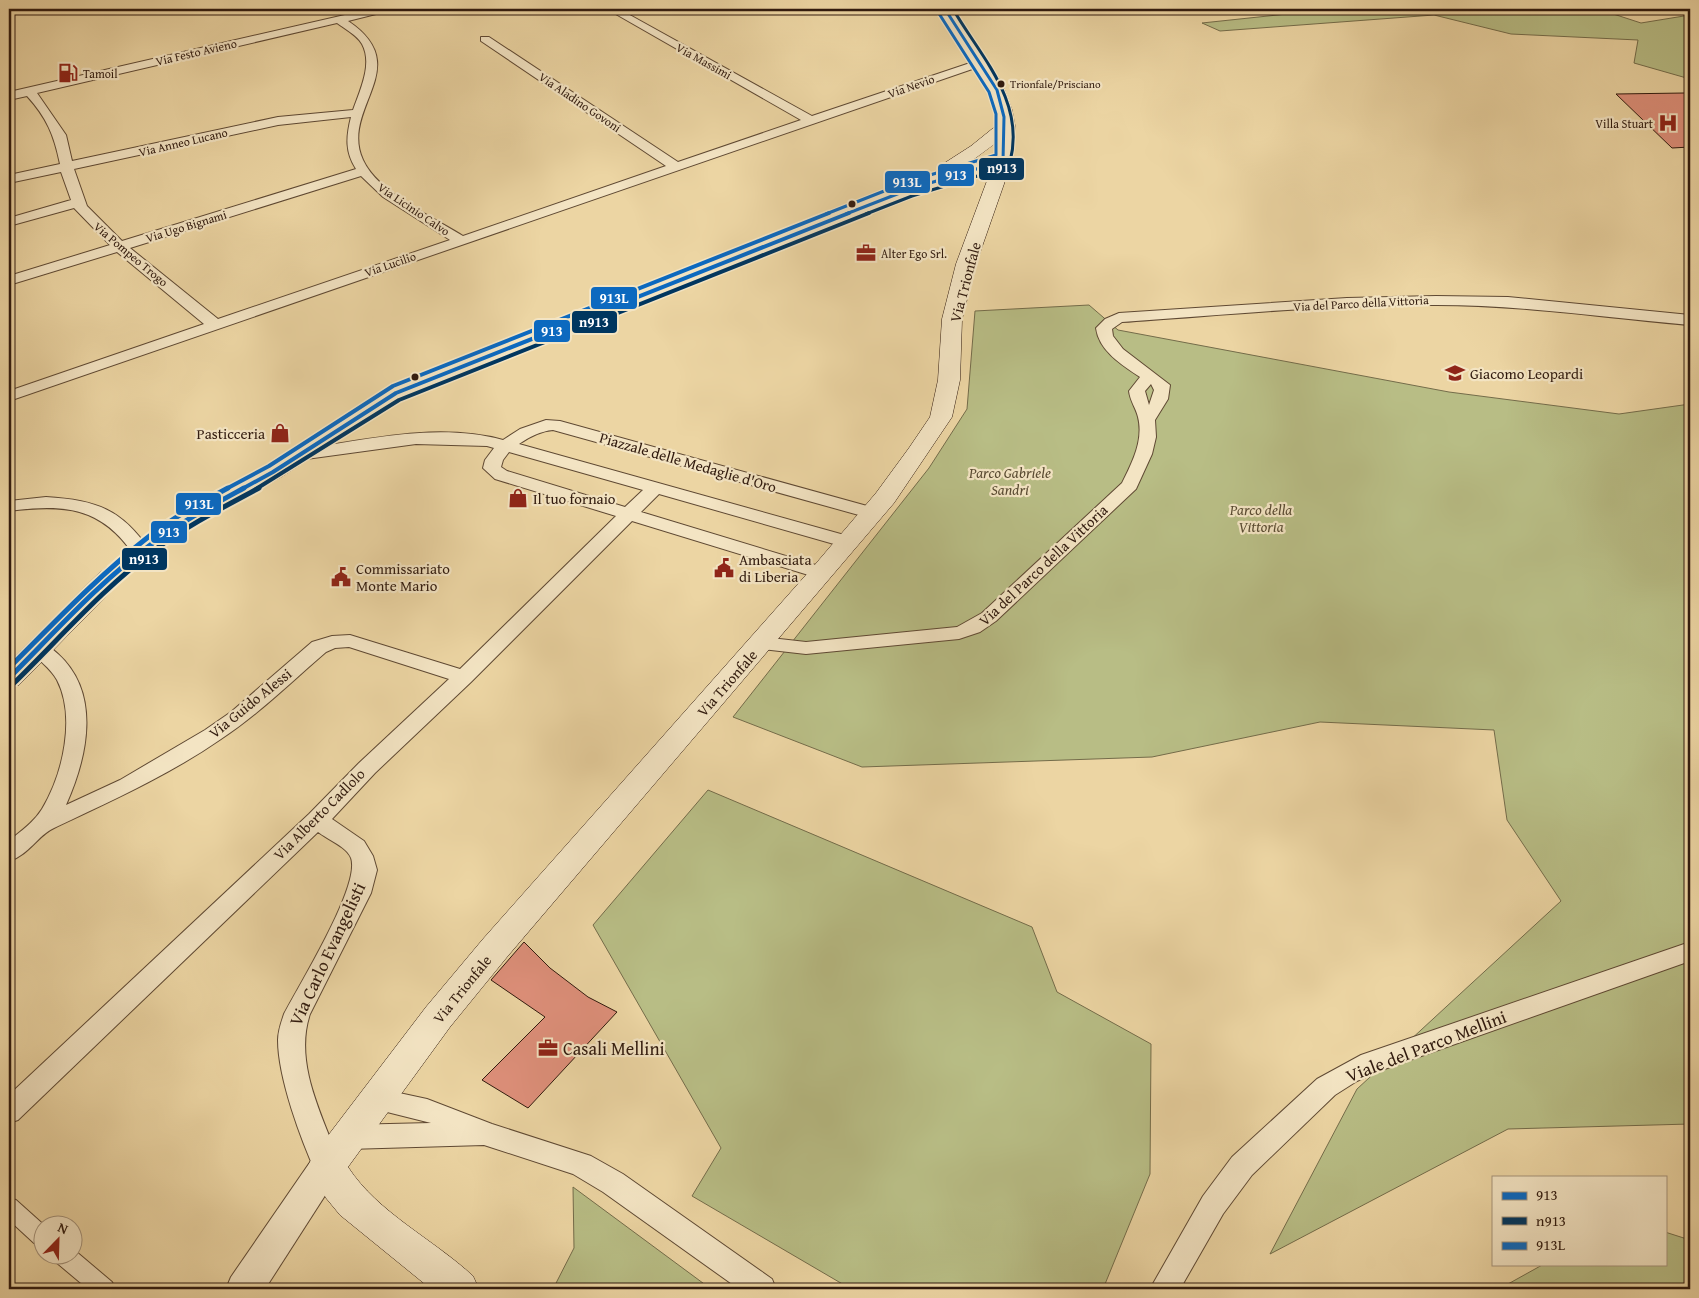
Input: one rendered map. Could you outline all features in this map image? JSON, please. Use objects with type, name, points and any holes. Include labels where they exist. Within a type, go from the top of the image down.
[{"type":"main road","name":"Via Trionfale","points":[[337,1152],[438,1017],[495,948],[822,574],[872,513],[919,451],[944,409],[949,380],[952,319],[966,264],[1003,161],[1006,126],[1000,96],[945,9]]},
{"type":"main road","points":[[910,189],[962,161],[1006,126]]},
{"type":"main road","points":[[9,678],[106,581],[142,551],[181,523],[299,455],[381,402],[410,386],[910,189],[1003,161]]},
{"type":"main road","points":[[337,1152],[340,1186],[372,1220],[430,1263],[459,1289]]},
{"type":"street","name":"Via Festo Avieno","points":[[19,94],[384,9]]},
{"type":"street","name":"Via Massimi","points":[[612,9],[811,121]]},
{"type":"street","name":"Via Licinio Calvo","points":[[339,19],[366,41],[370,54],[371,68],[353,136],[353,149],[363,171],[388,193],[460,240]]},
{"type":"street","name":"Via Aladino Govoni","points":[[485,39],[676,166]]},
{"type":"street","name":"Via Nevio","points":[[811,121],[980,62]]},
{"type":"street","name":"Via Pompeo Trogo","points":[[9,85],[19,94],[41,104],[60,135],[77,203],[92,221],[120,247],[215,325]]},
{"type":"street","name":"Via Anneo Lucano","points":[[9,179],[278,121],[311,116],[358,113]]},
{"type":"street","name":"Via Lucilio","points":[[9,396],[811,121]]},
{"type":"street","name":"Via Ugo Bignami","points":[[9,281],[363,171]]},
{"type":"street","points":[[9,222],[77,203]]},
{"type":"street","name":"Via del Parco della Vittoria","points":[[1147,420],[1163,393],[1162,385],[1111,346],[1104,334],[1107,324],[1119,318],[1436,300],[1508,302],[1690,320]]},
{"type":"street","name":"Via del Parco della Vittoria","points":[[762,643],[806,648],[959,633],[974,628],[989,617],[1130,485],[1143,457],[1147,437],[1147,420],[1138,402],[1137,390],[1149,376]]},
{"type":"street","name":"Piazzale delle Medaglie d'Oro","points":[[822,574],[495,472],[492,464],[522,434],[539,425],[554,425],[872,513]]},
{"type":"street","points":[[299,455],[423,438],[468,438],[509,445],[848,542]]},
{"type":"street","points":[[628,514],[655,488]]},
{"type":"street","points":[[9,506],[53,503],[96,511],[118,521],[132,535],[142,551]]},
{"type":"street","name":"Via Alberto Cadlolo","points":[[9,1112],[317,820],[366,768],[464,677],[628,514]]},
{"type":"street","name":"Via Guido Alessi","points":[[43,823],[128,785],[213,735],[238,717],[313,651],[332,642],[350,642],[464,677]]},
{"type":"street","points":[[9,853],[43,823],[60,794],[69,769],[77,736],[75,699],[68,681],[57,664],[39,648]]},
{"type":"street","name":"Via Carlo Evangelisti","points":[[317,820],[356,847],[362,856],[364,870],[359,893],[301,1006],[291,1030],[291,1052],[300,1088],[337,1152]]},
{"type":"street","name":"Viale del Parco Mellini","points":[[1164,1289],[1213,1205],[1234,1175],[1266,1141],[1336,1080],[1370,1063],[1690,951]]},
{"type":"street","points":[[376,1099],[415,1106],[487,1134],[559,1156],[602,1176],[762,1289]]},
{"type":"street","points":[[337,1152],[487,1134]]},
{"type":"street","name":"Via Trionfale","points":[[244,1289],[337,1152]]},
{"type":"street","points":[[9,1207],[32,1227]]},
{"type":"street","points":[[77,1266],[104,1289]]},
{"type":"green space","points":[[1334,9],[1598,9],[1641,23],[1690,15],[1690,79],[1634,63],[1638,40],[1511,34],[1434,15],[1220,31],[1202,23]]},
{"type":"green space","points":[[1089,305],[1118,330],[1449,392],[1619,414],[1690,404],[1690,1124],[1508,1129],[1270,1254],[1357,1089],[1561,901],[1507,820],[1494,730],[1320,722],[1152,757],[862,767],[733,717],[929,468],[967,409],[975,311]]},
{"type":"green space","points":[[708,790],[1032,927],[1057,992],[1151,1044],[1150,1174],[1103,1289],[851,1289],[692,1196],[721,1148],[593,925]]},
{"type":"green space","points":[[573,1187],[711,1289],[553,1289],[574,1248]]},
{"type":"green space","points":[[1666,1232],[1690,1240],[1690,1289],[1499,1289],[1540,1266],[1666,1266]]},
{"type":"building","name":"Villa Stuart","points":[[1684,93],[1690,98],[1690,147],[1672,148],[1616,94]]},
{"type":"building","name":"Casali Mellini","points":[[524,942],[550,968],[588,997],[617,1012],[528,1108],[482,1080],[545,1017],[491,980]]},
{"type":"transit line","name":"913","points":[[9,678],[106,581],[152,543],[188,519],[273,472],[396,393],[910,189],[1003,161],[1004,117],[997,90],[945,9]]},
{"type":"transit line","name":"n913","points":[[14,683],[111,587],[156,549],[192,525],[277,478],[399,400],[912,196],[1007,167],[1011,158],[1012,148],[1011,119],[1007,100],[993,70],[953,9]]},
{"type":"transit line","name":"913L","points":[[9,668],[101,576],[148,537],[184,512],[269,466],[393,386],[907,182],[996,155],[996,114],[989,92],[938,12]]},
{"type":"place","name":"Tamoil","points":[[68,73]]},
{"type":"place","name":"Trionfale/Prisciano","points":[[1001,84]]},
{"type":"place","name":"Villa Stuart","points":[[1668,123]]},
{"type":"place","name":"Alter Ego Srl.","points":[[866,253]]},
{"type":"place","name":"Giacomo Leopardi","points":[[1455,373]]},
{"type":"place","name":"Pasticceria","points":[[280,433]]},
{"type":"place","name":"Il tuo fornaio","points":[[518,498]]},
{"type":"place","name":"Ambasciata di Liberia","points":[[724,568]]},
{"type":"place","name":"Commissariato Monte Mario","points":[[341,577]]},
{"type":"place","name":"Casali Mellini","points":[[548,1048]]},
{"type":"park label","name":"Parco Gabriele Sandri","points":[[1010,480]]},
{"type":"park label","name":"Parco della Vittoria","points":[[1261,518]]}]
